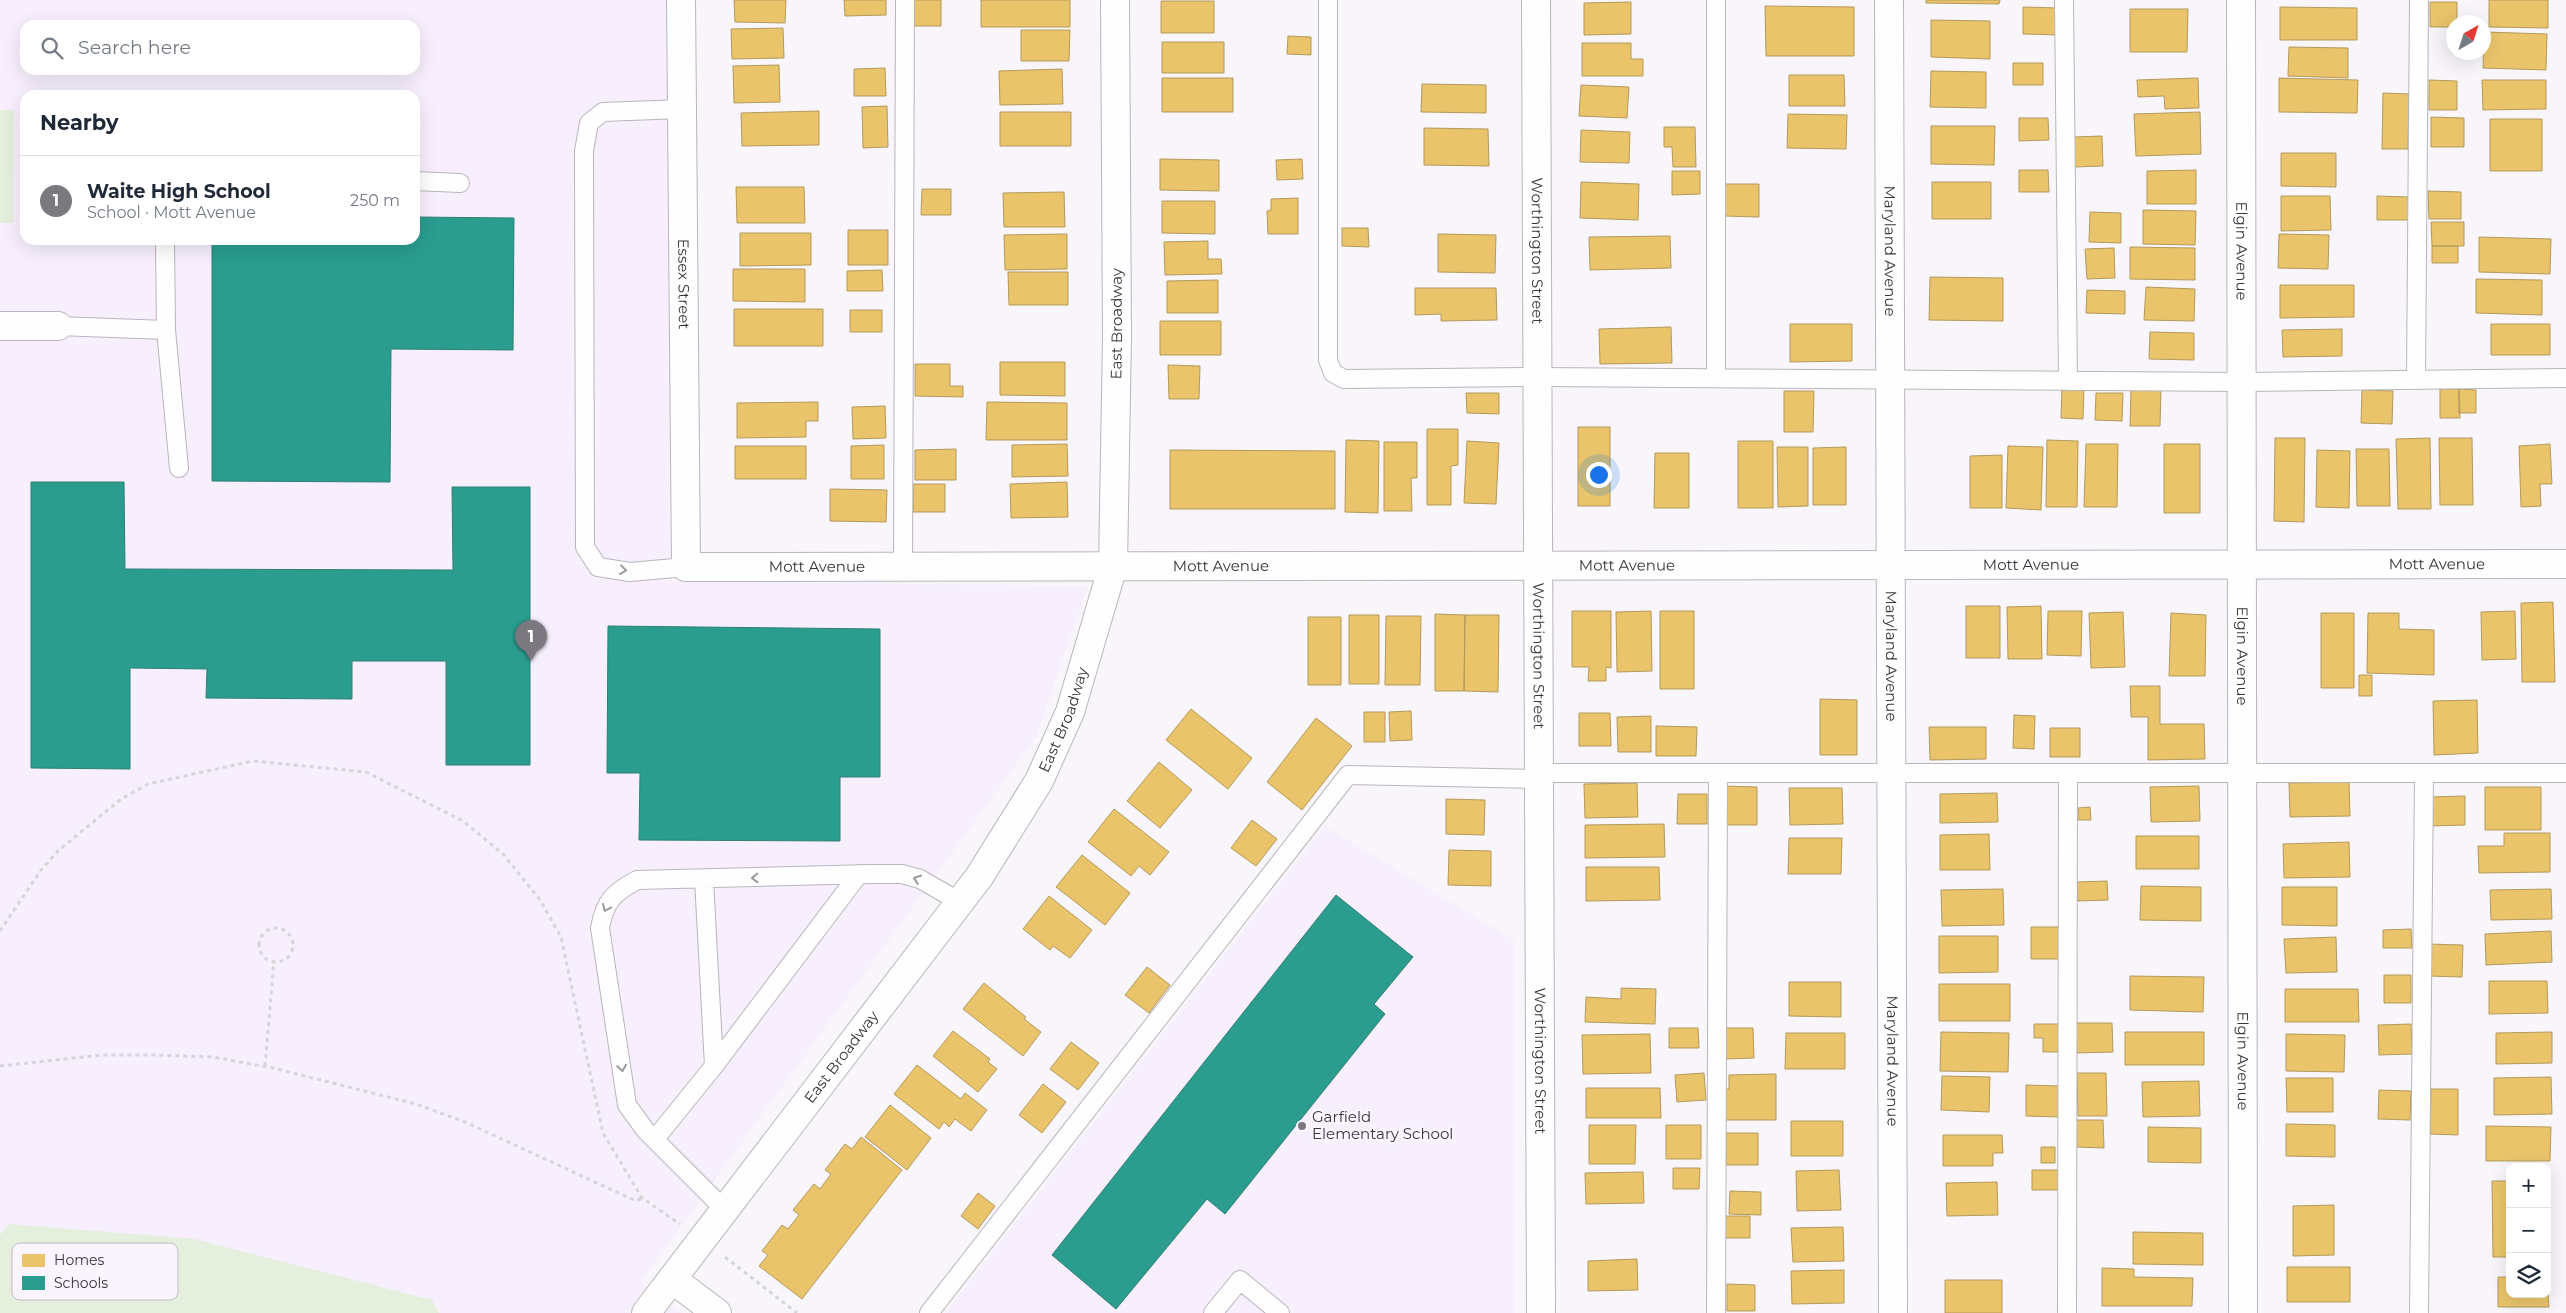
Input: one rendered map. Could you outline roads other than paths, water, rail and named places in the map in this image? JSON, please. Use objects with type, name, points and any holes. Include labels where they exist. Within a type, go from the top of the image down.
[{"type":"street","name":"Essex Street","points":[[681,0],[686,567]]},
{"type":"street","name":"East Broadway","points":[[646,1313],[978,877],[1039,781],[1070,712],[1113,566],[1116,337],[1115,0]]},
{"type":"street","name":"Worthington Street","points":[[1536,0],[1541,1313]]},
{"type":"street","name":"Maryland Avenue","points":[[1889,0],[1893,1313]]},
{"type":"street","name":"Elgin Avenue","points":[[2241,0],[2243,1313]]},
{"type":"street","points":[[0,326],[58,326]]},
{"type":"street","name":"Mott Avenue","points":[[686,567],[2566,564]]},
{"type":"street","points":[[672,1279],[717,1313]]},
{"type":"lane","points":[[903,567],[905,0]]},
{"type":"lane","points":[[1328,0],[1328,360],[1333,374],[1344,379],[1538,377],[2242,382],[2566,378]]},
{"type":"lane","points":[[1716,0],[1716,378]]},
{"type":"lane","points":[[2064,0],[2068,381]]},
{"type":"lane","points":[[2416,380],[2418,0]]},
{"type":"lane","points":[[682,109],[603,112],[589,123],[584,151],[585,548],[598,567],[630,572],[686,567]]},
{"type":"lane","points":[[420,181],[460,183]]},
{"type":"lane","points":[[166,245],[166,330],[179,468]]},
{"type":"lane","points":[[58,326],[166,330]]},
{"type":"lane","points":[[1716,1313],[1718,773]]},
{"type":"lane","points":[[929,1313],[1348,775],[1539,776],[1718,773],[2566,774]]},
{"type":"lane","points":[[2067,1313],[2068,774]]},
{"type":"lane","points":[[2419,1313],[2424,774]]},
{"type":"lane","points":[[725,1210],[655,1139],[628,1105],[600,928],[604,907],[618,889],[637,880],[859,874],[902,874],[920,879],[960,902]]},
{"type":"lane","points":[[655,1139],[714,1066],[859,874]]},
{"type":"lane","points":[[704,879],[714,1066]]},
{"type":"lane","points":[[1213,1313],[1240,1280],[1280,1313]]},
{"type":"place","name":"Waite High School","points":[[531,661]]},
{"type":"place","name":"Garfield Elementary School","points":[[1302,1126]]}]
